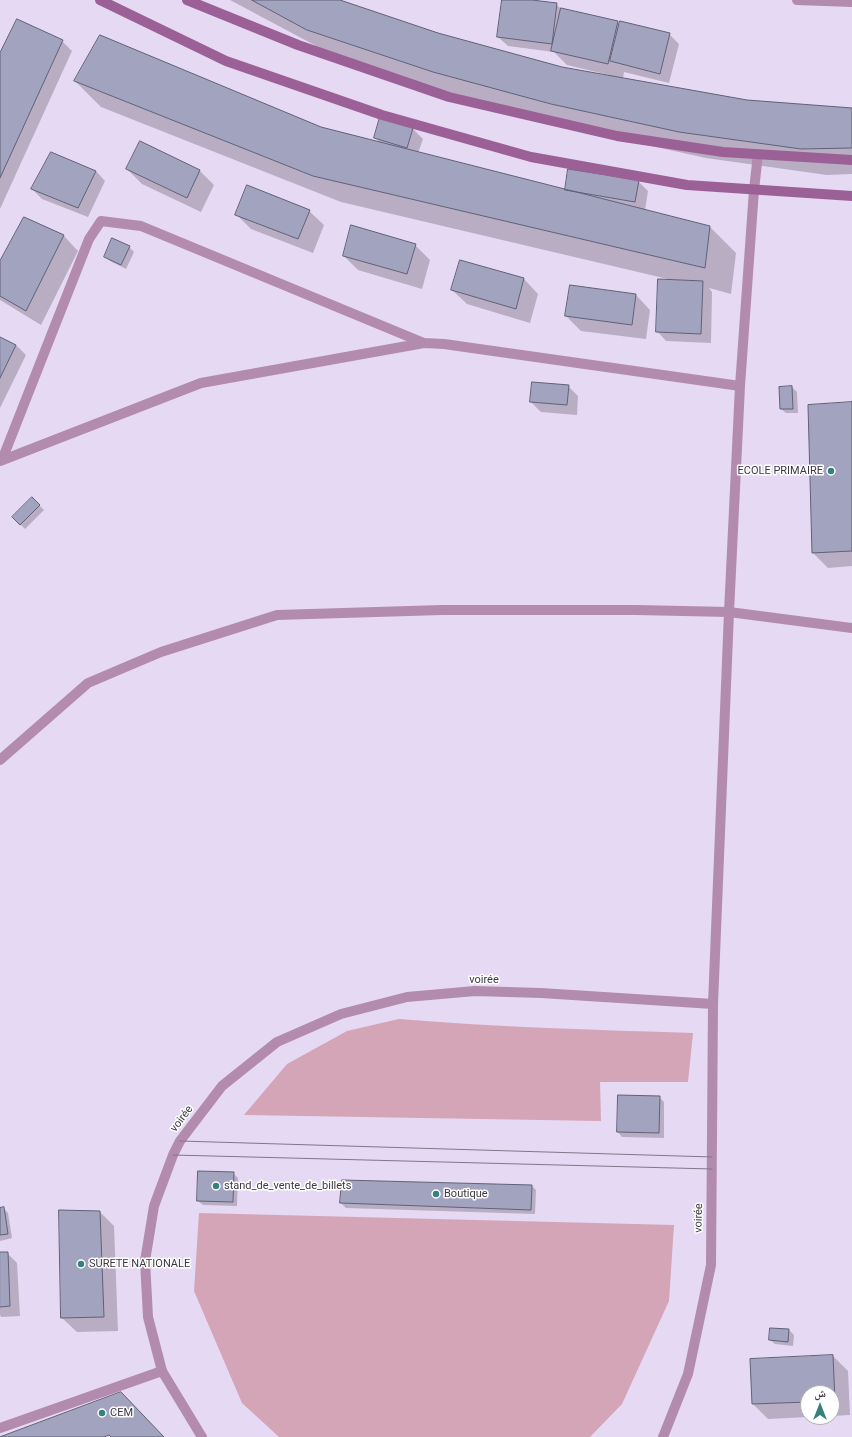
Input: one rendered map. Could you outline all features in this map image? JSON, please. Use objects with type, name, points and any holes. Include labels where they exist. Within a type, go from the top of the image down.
[{"type":"main road","points":[[100,0],[226,61],[382,115],[531,157],[687,185],[852,196]]},
{"type":"main road","points":[[187,0],[298,45],[449,97],[617,136],[723,152],[852,160]]},
{"type":"street","points":[[797,0],[852,2]]},
{"type":"street","points":[[713,1004],[740,386],[754,190],[758,154]]},
{"type":"street","points":[[1,461],[89,239],[101,221],[141,226],[424,344]]},
{"type":"street","points":[[1,461],[201,383],[424,344],[444,344],[740,386]]},
{"type":"street","points":[[0,760],[88,683],[161,652],[277,615],[442,610],[636,610],[729,612],[852,628]]},
{"type":"street","name":"voirée","points":[[202,1437],[162,1371],[148,1317],[145,1262],[154,1206],[173,1154],[180,1141],[222,1086],[277,1042],[341,1014],[407,997],[475,991],[541,993],[713,1004],[711,1265],[688,1374],[662,1437]]},
{"type":"street","points":[[0,1428],[162,1371]]},
{"type":"shaded area","points":[[399,1019],[509,1026],[693,1033],[688,1082],[600,1082],[601,1121],[244,1115],[287,1064],[347,1031]]},
{"type":"shaded area","points":[[199,1213],[674,1225],[669,1301],[622,1404],[590,1437],[279,1437],[242,1403],[194,1291]]},
{"type":"building","points":[[252,0],[340,0],[438,33],[562,67],[747,100],[852,108],[852,148],[801,149],[679,132],[551,104],[433,72],[307,30]]},
{"type":"building","points":[[502,0],[532,0],[557,3],[552,44],[497,37]]},
{"type":"building","points":[[561,8],[618,21],[608,64],[551,51]]},
{"type":"building","points":[[17,19],[63,40],[0,178],[0,53]]},
{"type":"building","points":[[620,21],[670,33],[660,74],[610,61]]},
{"type":"building","points":[[100,35],[321,127],[710,226],[705,268],[313,176],[74,81]]},
{"type":"building","points":[[380,117],[413,128],[407,148],[374,138]]},
{"type":"building","points":[[140,141],[200,170],[187,198],[126,169]]},
{"type":"building","points":[[51,152],[96,171],[78,208],[31,189]]},
{"type":"building","points":[[568,169],[639,180],[635,202],[565,190]]},
{"type":"building","points":[[247,185],[310,210],[298,239],[235,215]]},
{"type":"building","points":[[24,217],[64,235],[26,311],[0,296],[0,261]]},
{"type":"building","points":[[351,225],[416,244],[407,274],[343,256]]},
{"type":"building","points":[[112,238],[130,246],[121,265],[104,257]]},
{"type":"building","points":[[460,260],[524,278],[516,309],[451,290]]},
{"type":"building","points":[[658,279],[703,281],[701,334],[656,332]]},
{"type":"building","points":[[570,285],[636,294],[632,325],[565,316]]},
{"type":"building","points":[[0,337],[16,345],[0,378]]},
{"type":"building","points":[[532,382],[569,385],[567,405],[530,402]]},
{"type":"building","points":[[792,386],[793,409],[780,409],[779,387]]},
{"type":"building","name":"ECOLE PRIMAIRE","points":[[852,402],[852,551],[812,553],[808,405]]},
{"type":"building","points":[[32,497],[40,505],[20,525],[12,517]]},
{"type":"building","points":[[618,1095],[660,1096],[659,1133],[617,1132]]},
{"type":"building","name":"stand_de_vente_de_billets","points":[[198,1171],[234,1172],[233,1202],[197,1201]]},
{"type":"building","name":"Boutique","points":[[342,1180],[532,1185],[531,1210],[340,1203]]},
{"type":"building","points":[[4,1207],[8,1234],[0,1235],[0,1208]]},
{"type":"building","name":"SURETE NATIONALE","points":[[59,1210],[100,1211],[104,1317],[61,1318]]},
{"type":"building","points":[[0,1252],[8,1252],[10,1306],[0,1307]]},
{"type":"building","points":[[770,1328],[789,1329],[788,1342],[769,1340]]},
{"type":"building","points":[[833,1355],[834,1385],[800,1385],[800,1402],[752,1404],[750,1359]]},
{"type":"building","name":"CEM","points":[[121,1392],[164,1437],[111,1437],[109,1435],[104,1437],[0,1437]]},
{"type":"tram line","points":[[180,1141],[712,1157]]},
{"type":"tram line","points":[[173,1155],[712,1169]]},
{"type":"place","name":"ECOLE PRIMAIRE","points":[[831,471]]},
{"type":"place","name":"stand_de_vente_de_billets","points":[[216,1186]]},
{"type":"place","name":"Boutique","points":[[436,1194]]},
{"type":"place","name":"SURETE NATIONALE","points":[[81,1264]]},
{"type":"place","name":"CEM","points":[[102,1413]]}]
